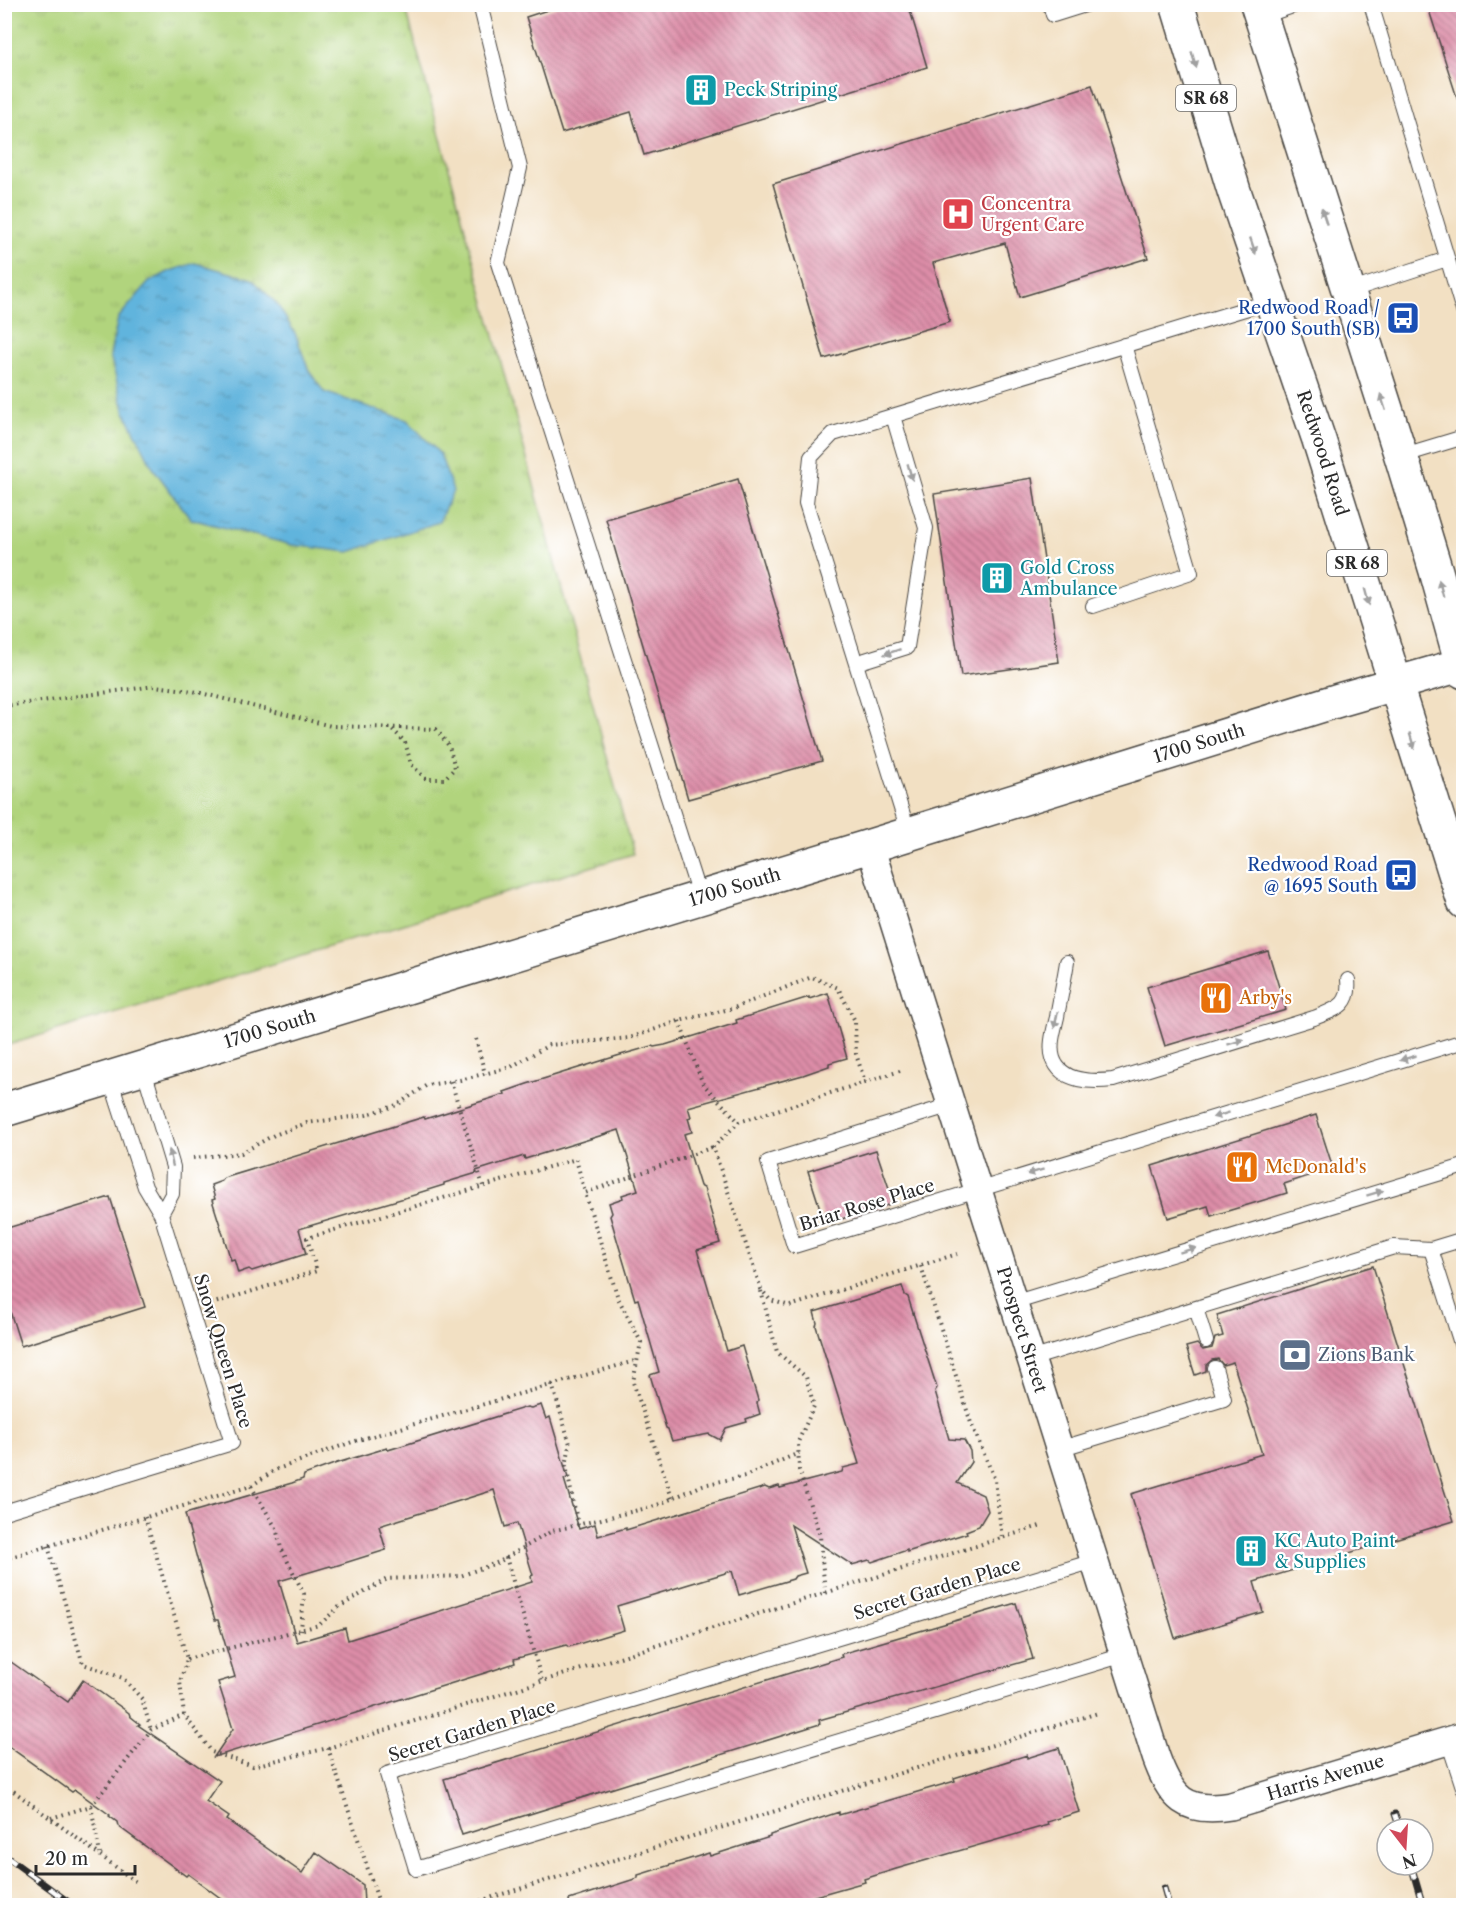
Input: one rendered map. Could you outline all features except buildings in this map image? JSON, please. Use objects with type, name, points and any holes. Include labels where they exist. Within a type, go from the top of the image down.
[{"type":"main road","name":"Redwood Road","points":[[1177,4],[1234,191],[1319,440],[1464,902]]},
{"type":"main road","points":[[1258,11],[1401,456],[1463,667]]},
{"type":"main road","name":"1700 South","points":[[4,1110],[1322,706],[1463,667]]},
{"type":"street","name":"Prospect Street","points":[[870,846],[1162,1774],[1176,1796],[1188,1804]]},
{"type":"street","name":"Harris Avenue","points":[[1188,1804],[1200,1809],[1231,1806],[1456,1739]]},
{"type":"lane","points":[[480,4],[520,168],[498,263],[700,898]]},
{"type":"lane","points":[[1050,4],[1053,15],[1088,4]]},
{"type":"lane","points":[[1258,11],[1299,4]]},
{"type":"lane","points":[[1371,4],[1464,315]]},
{"type":"lane","points":[[1348,292],[1447,259]]},
{"type":"lane","points":[[909,834],[806,503],[811,457],[833,434],[1271,301]]},
{"type":"lane","points":[[1094,606],[1191,573],[1124,345]]},
{"type":"lane","points":[[856,663],[907,647],[926,528],[893,416]]},
{"type":"lane","points":[[1401,456],[1464,437]]},
{"type":"lane","points":[[1067,962],[1052,1043],[1053,1059],[1061,1070],[1075,1079],[1093,1082],[1113,1080],[1314,1018],[1346,1001],[1349,992],[1348,980]]},
{"type":"lane","points":[[978,1190],[1464,1041]]},
{"type":"lane","points":[[143,1067],[174,1174],[172,1194],[161,1214]]},
{"type":"lane","name":"Snow Queen Place","points":[[4,1512],[232,1443],[161,1214],[145,1187],[110,1078]]},
{"type":"lane","name":"Briar Rose Place","points":[[951,1105],[768,1162],[794,1246],[978,1190]]},
{"type":"lane","points":[[1014,1303],[1464,1166]]},
{"type":"lane","points":[[1031,1359],[1394,1247],[1431,1249],[1464,1239]]},
{"type":"lane","points":[[1431,1249],[1464,1353]]},
{"type":"lane","points":[[1196,1308],[1206,1341]]},
{"type":"lane","points":[[1059,1449],[1224,1399],[1215,1368]]},
{"type":"lane","name":"Secret Garden Place","points":[[1094,1561],[387,1774],[416,1869],[1124,1655]]},
{"type":"lane","points":[[1456,1739],[1464,1790]]},
{"type":"path","points":[[4,706],[155,686],[193,691],[331,726],[435,729],[449,746],[455,768],[444,779],[426,779],[411,764],[405,742],[391,728]]},
{"type":"path","points":[[171,1160],[241,1153],[274,1135],[307,1123],[366,1115],[397,1105],[427,1085],[511,1067],[549,1045],[630,1038],[680,1021],[734,1008],[812,977],[838,988],[855,1021],[856,1054],[864,1082]]},
{"type":"path","points":[[680,1021],[703,1084],[738,1122]]},
{"type":"path","points":[[476,1039],[484,1074]]},
{"type":"path","points":[[451,1081],[483,1186]]},
{"type":"path","points":[[585,1193],[713,1147]]},
{"type":"path","points":[[211,1304],[317,1271],[307,1238],[576,1159],[618,1298],[641,1342],[633,1382],[672,1498]]},
{"type":"path","points":[[921,1266],[970,1423],[995,1480],[1002,1538]]},
{"type":"path","points":[[761,1289],[777,1352],[806,1377],[814,1406],[798,1442],[799,1470],[820,1536],[825,1593]]},
{"type":"path","points":[[4,1559],[251,1486],[275,1470],[352,1442],[638,1360]]},
{"type":"path","points":[[552,1384],[570,1444],[566,1466],[578,1525]]},
{"type":"path","points":[[187,1659],[319,1625],[339,1607],[387,1579],[460,1576],[499,1562],[552,1531],[655,1506],[703,1485],[745,1476],[799,1453]]},
{"type":"path","points":[[251,1486],[276,1528],[281,1548],[304,1594],[301,1630]]},
{"type":"path","points":[[145,1516],[187,1659],[180,1682],[184,1715],[212,1752],[253,1766],[328,1748],[1040,1526]]},
{"type":"path","points":[[48,1546],[83,1664],[123,1678],[142,1699],[152,1730]]},
{"type":"path","points":[[506,1557],[542,1681]]},
{"type":"path","points":[[463,1905],[1098,1713]]},
{"type":"path","points":[[51,1818],[91,1806],[152,1730],[184,1715]]},
{"type":"path","points":[[328,1748],[380,1905]]},
{"type":"path","points":[[4,1784],[136,1882]]},
{"type":"path","points":[[91,1806],[100,1854]]},
{"type":"green space","points":[[4,5],[405,5],[633,854],[5,1046]]},
{"type":"water","points":[[195,263],[252,279],[277,304],[295,333],[309,371],[324,392],[407,420],[440,454],[453,491],[439,522],[349,552],[292,545],[191,519],[153,468],[124,410],[110,355],[118,318],[149,282],[170,271]]},
{"type":"railway","points":[[4,1855],[74,1906]]},
{"type":"railway","points":[[1415,1877],[1423,1906]]},
{"type":"railway","points":[[1164,1888],[1169,1906]]},
{"type":"place","name":"Peck Striping","points":[[701,90]]},
{"type":"place","name":"Concentra Urgent Care","points":[[958,214]]},
{"type":"place","name":"Redwood Road / 1700 South (SB)","points":[[1403,318]]},
{"type":"place","name":"Gold Cross Ambulance","points":[[997,578]]},
{"type":"place","name":"Redwood Road @ 1695 South","points":[[1401,875]]},
{"type":"place","name":"Arby's","points":[[1216,998]]},
{"type":"place","name":"McDonald's","points":[[1242,1167]]},
{"type":"place","name":"Zions Bank","points":[[1295,1355]]},
{"type":"place","name":"KC Auto Paint & Supplies","points":[[1251,1551]]}]
